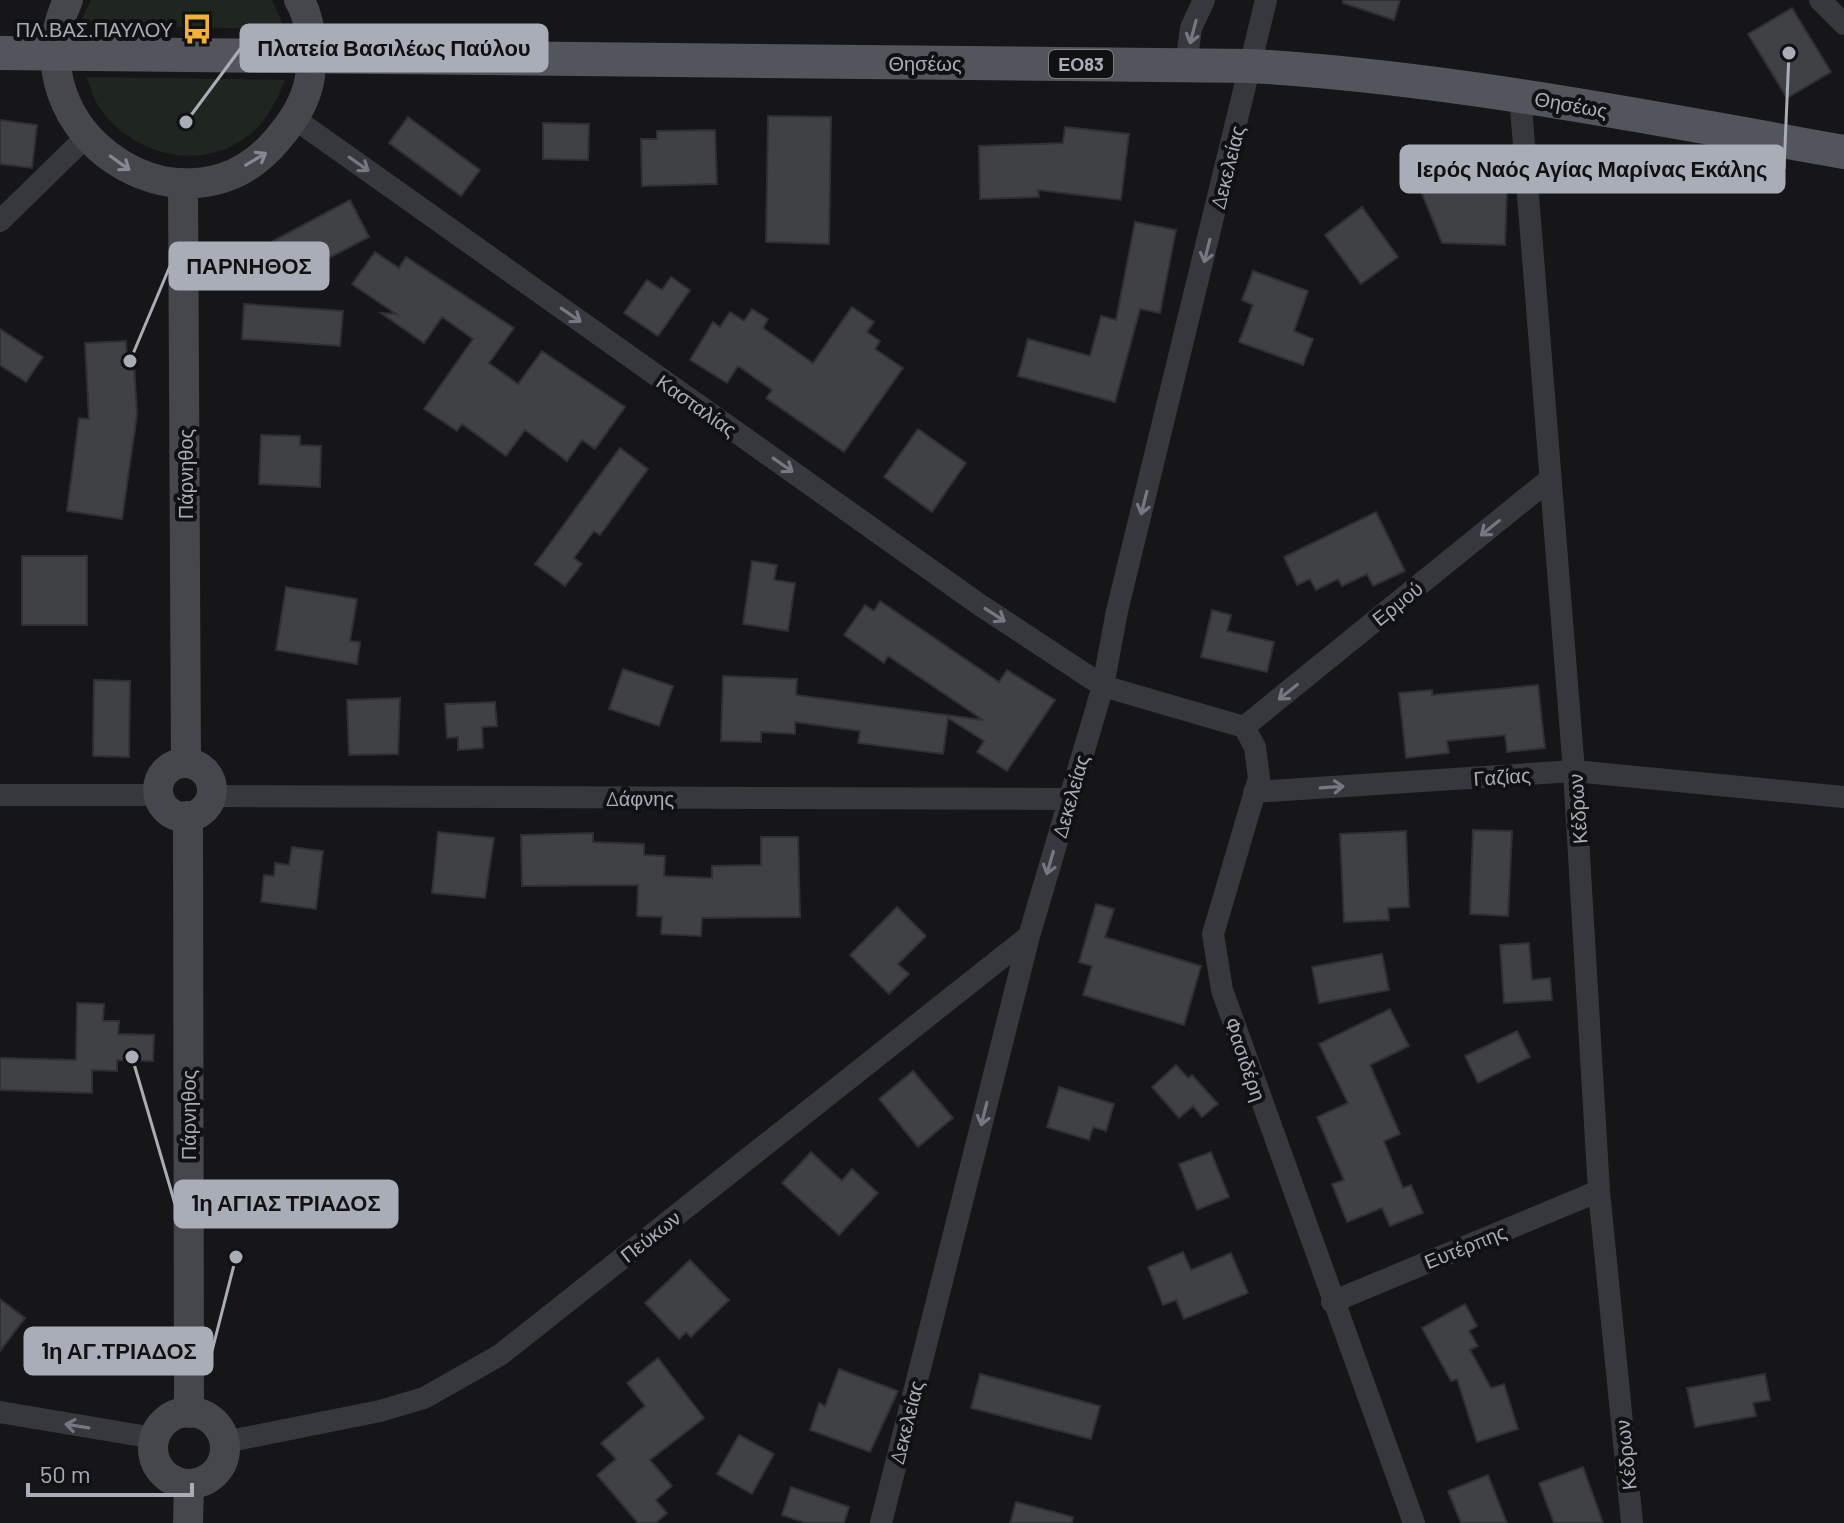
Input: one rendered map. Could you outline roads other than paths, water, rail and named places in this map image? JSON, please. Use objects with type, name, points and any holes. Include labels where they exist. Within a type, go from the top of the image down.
[{"type":"main road","name":"Θησέως","points":[[0,53],[1252,66],[1353,73],[1520,95],[1844,152]]},
{"type":"street","points":[[68,0],[57,29],[55,53],[62,98],[85,138],[130,171],[183,185],[228,176],[266,154],[295,119],[308,88],[312,54],[299,0]]},
{"type":"street","points":[[1186,65],[1191,28],[1204,0]]},
{"type":"street","name":"Δεκελείας","points":[[881,1523],[1029,936],[1103,686],[1117,611],[1266,0]]},
{"type":"street","points":[[1820,0],[1844,24]]},
{"type":"street","name":"Κέδρων","points":[[1520,95],[1574,771],[1599,1191],[1632,1523]]},
{"type":"street","name":"Κασταλίας","points":[[295,119],[980,605],[1103,686]]},
{"type":"street","points":[[0,221],[85,138]]},
{"type":"street","name":"Πάρνηθος","points":[[183,185],[186,763]]},
{"type":"street","name":"Ερμού","points":[[1244,727],[1550,479]]},
{"type":"street","points":[[1103,686],[1244,727]]},
{"type":"street","name":"Φασιδέρη","points":[[1244,727],[1259,760],[1254,792],[1213,934],[1222,990],[1414,1523]]},
{"type":"street","points":[[186,763],[206,773],[212,796],[203,810],[188,816],[172,813],[159,795],[160,784],[168,769],[186,763]]},
{"type":"street","name":"Γαζίας","points":[[1254,792],[1574,771],[1844,797]]},
{"type":"street","points":[[0,795],[159,795]]},
{"type":"street","name":"Δάφνης","points":[[212,796],[1069,799]]},
{"type":"street","name":"Πάρνηθος","points":[[188,816],[189,1413]]},
{"type":"street","name":"Πεύκων","points":[[225,1442],[380,1411],[424,1398],[500,1355],[1029,936]]},
{"type":"street","name":"Ευτέρπης","points":[[1332,1302],[1599,1191]]},
{"type":"street","points":[[0,1412],[154,1438]]},
{"type":"street","points":[[189,1413],[202,1414],[214,1422],[225,1442],[223,1461],[215,1473],[203,1481],[189,1484],[173,1480],[160,1470],[153,1454],[154,1438],[167,1419],[189,1413]]},
{"type":"street","points":[[188,1523],[189,1484]]},
{"type":"place","name":"ΠΛ.ΒΑΣ.ΠΑΥΛΟΥ","points":[[197,29]]},
{"type":"place","name":"Ιερός Ναός Αγίας Μαρίνας Εκάλης","points":[[1789,53]]},
{"type":"place","name":"Πλατεία Βασιλέως Παύλου","points":[[186,122]]},
{"type":"place","name":"ΠΑΡΝΗΘΟΣ","points":[[130,361]]},
{"type":"place","name":"1η ΑΓΙΑΣ ΤΡΙΑΔΟΣ","points":[[132,1057]]},
{"type":"place","name":"1η ΑΓ.ΤΡΙΑΔΟΣ","points":[[236,1257]]}]
